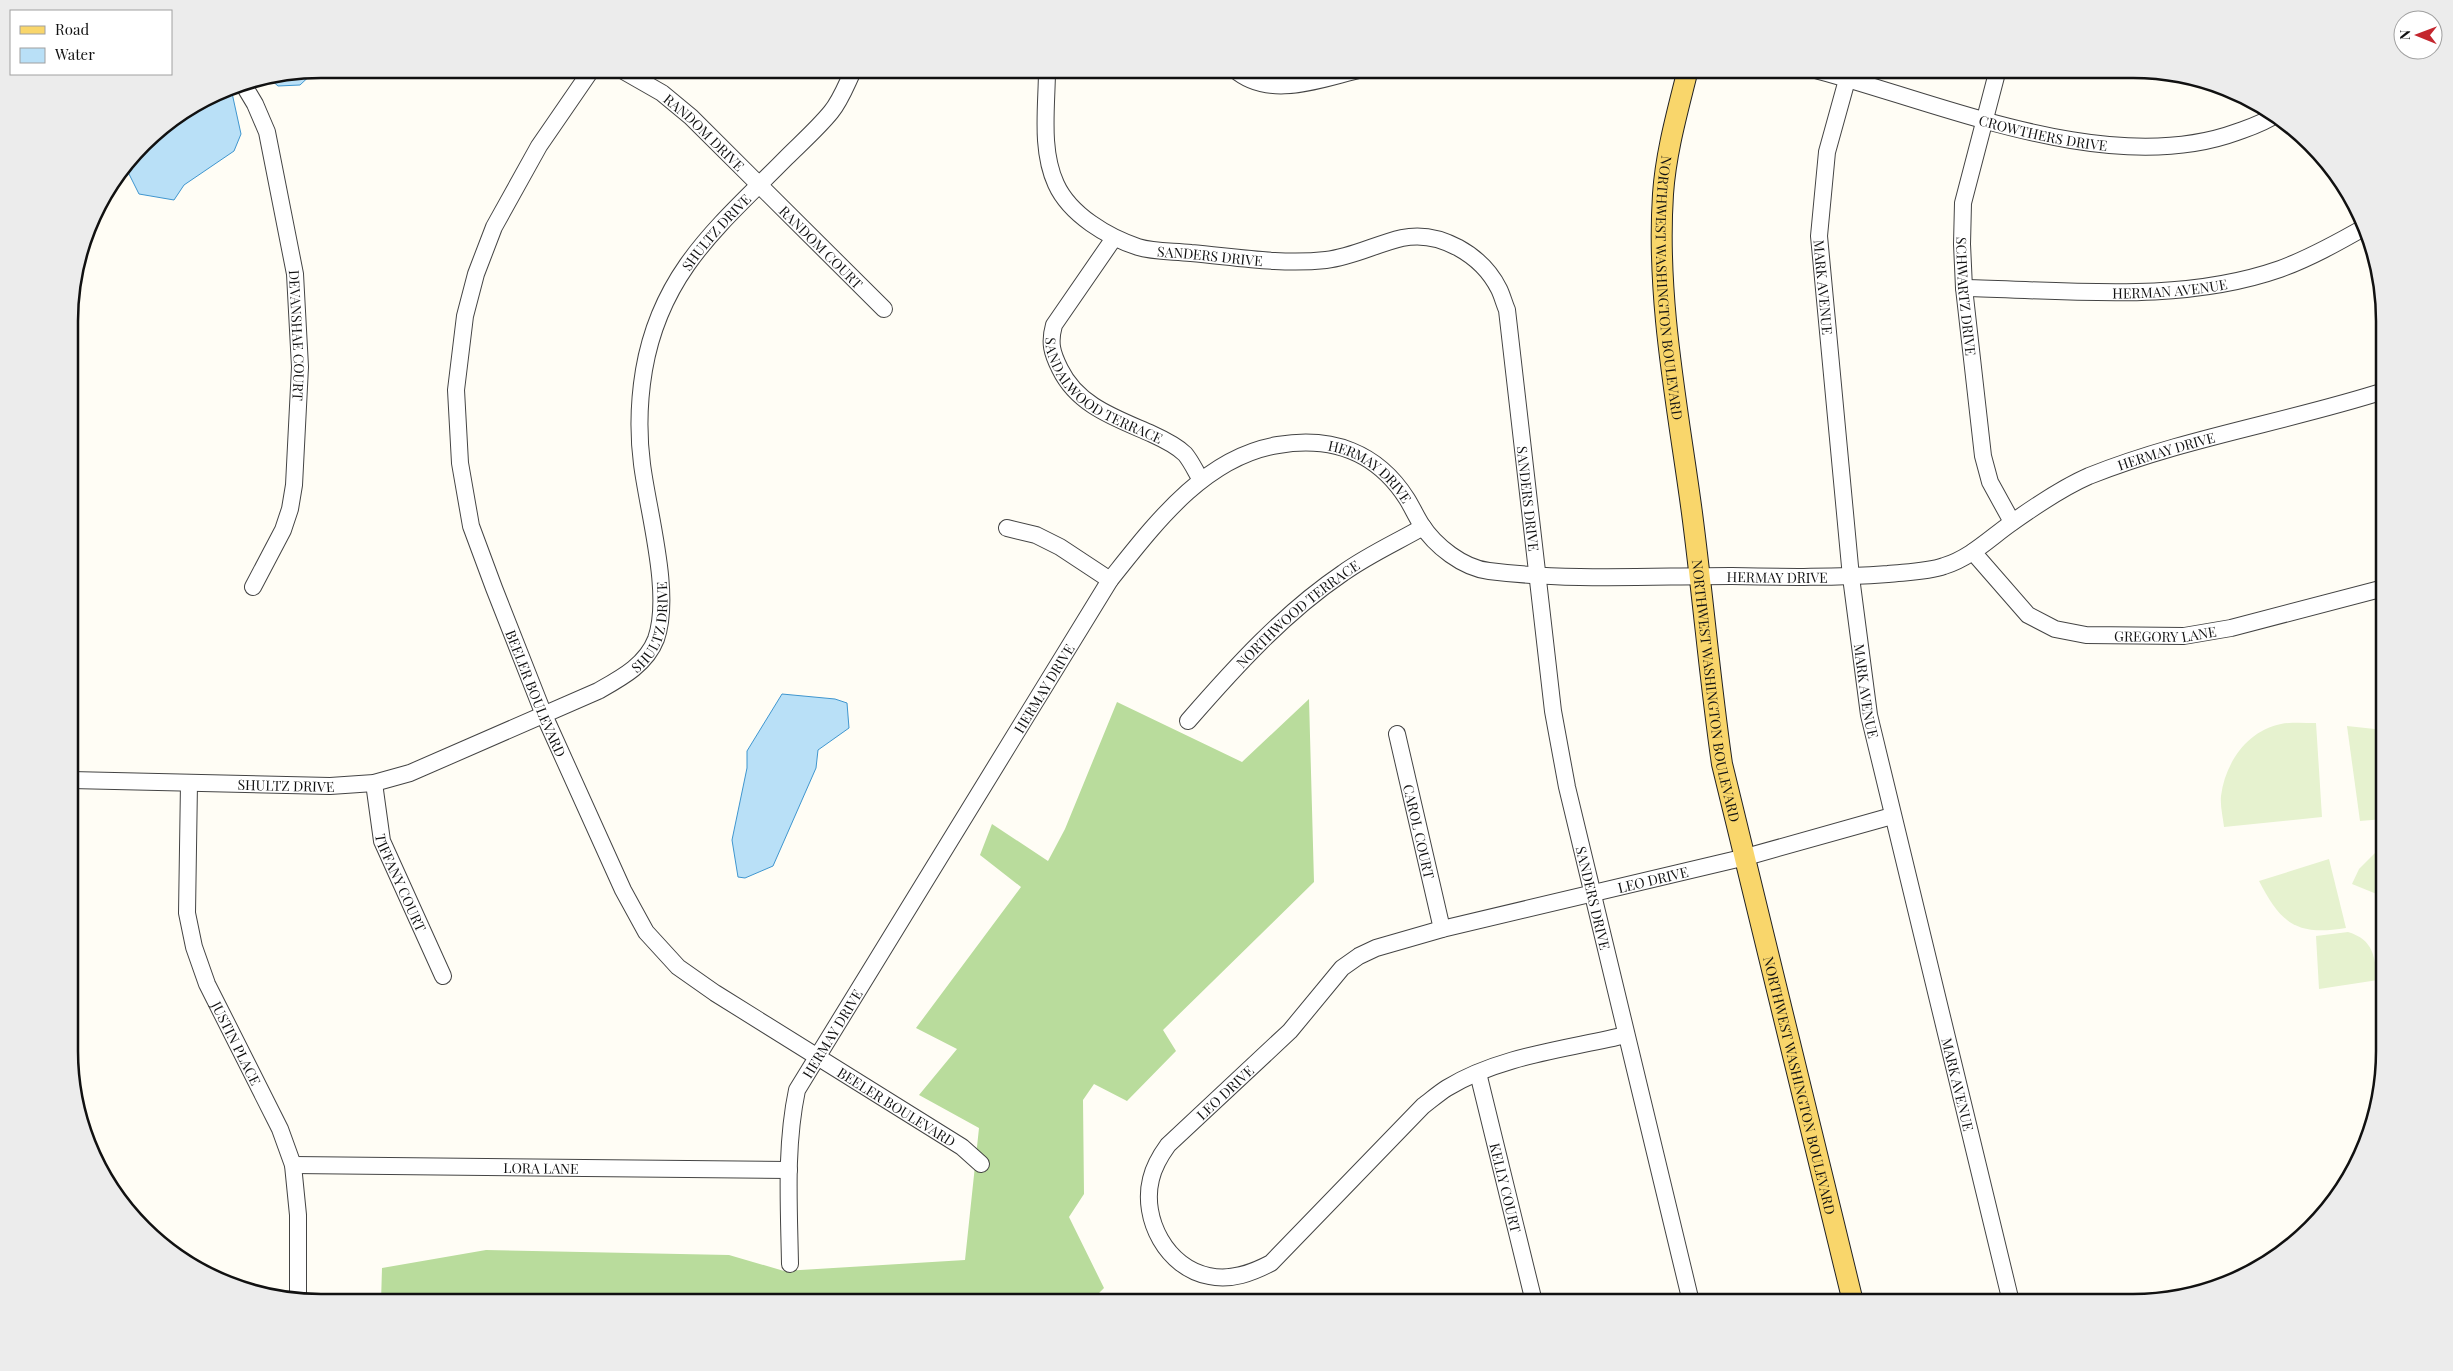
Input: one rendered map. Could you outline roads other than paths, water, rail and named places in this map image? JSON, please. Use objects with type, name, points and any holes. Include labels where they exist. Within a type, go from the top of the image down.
[{"type":"main road","name":"NORTHWEST WASHINGTON BOULEVARD","points":[[1686,77],[1669,145],[1663,193],[1662,248],[1665,308],[1700,576],[1713,698],[1722,764],[1851,1294]]},
{"type":"street","name":"BEELER BOULEVARD","points":[[586,77],[539,146],[494,227],[476,274],[464,316],[456,390],[460,464],[472,526],[544,715],[623,890],[646,932],[678,966],[816,1058],[962,1147],[981,1164]]},
{"type":"street","name":"RANDOM DRIVE","points":[[634,77],[662,93],[690,116],[760,184]]},
{"type":"street","name":"SHULTZ DRIVE","points":[[78,780],[330,786],[374,783],[410,772],[598,691],[625,676],[645,658],[656,640],[661,617],[662,589],[642,462],[640,411],[644,369],[657,318],[679,275],[712,231],[831,112],[850,77]]},
{"type":"street","name":"SANDERS DRIVE","points":[[1047,77],[1046,139],[1050,167],[1057,186],[1071,206],[1114,238],[1141,248],[1310,262],[1345,258],[1404,238],[1426,238],[1449,242],[1469,254],[1485,268],[1499,288],[1507,310],[1553,710],[1567,787],[1591,894],[1689,1294]]},
{"type":"street","points":[[1245,77],[1259,84],[1282,86],[1325,77]]},
{"type":"street","name":"MARK AVENUE","points":[[1847,77],[1827,152],[1820,236],[1852,577],[1869,715],[2009,1294]]},
{"type":"street","name":"CROWTHERS DRIVE","points":[[1860,77],[1985,120],[2069,141],[2115,146],[2170,147],[2220,138],[2269,119]]},
{"type":"street","name":"SCHWARTZ DRIVE","points":[[1996,77],[1963,203],[1962,244],[1964,288],[1983,456],[1990,482],[2012,522]]},
{"type":"street","name":"DEVANSHAE COURT","points":[[246,89],[267,132],[295,274],[300,367],[294,484],[290,509],[283,530],[252,586]]},
{"type":"street","name":"RANDOM COURT","points":[[760,184],[884,309]]},
{"type":"street","name":"HERMAN AVENUE","points":[[1964,288],[2131,292],[2185,289],[2232,281],[2279,269],[2328,249],[2358,231]]},
{"type":"street","name":"SANDALWOOD TERRACE","points":[[1114,238],[1054,325],[1050,340],[1052,354],[1063,376],[1075,392],[1095,408],[1166,440],[1185,454],[1201,480]]},
{"type":"street","name":"HERMAY DRIVE","points":[[790,1264],[789,1170],[791,1118],[797,1090],[1110,580],[1161,520],[1201,480],[1245,455],[1276,445],[1325,443],[1368,457],[1389,476],[1406,497],[1423,527],[1449,553],[1466,565],[1484,571],[1539,576],[1852,577],[1914,572],[1945,566],[1974,552],[2012,522],[2085,478],[2143,457],[2376,392]]},
{"type":"street","name":"NORTHWOOD TERRACE","points":[[1188,721],[1255,647],[1343,572],[1423,527]]},
{"type":"street","points":[[1007,528],[1036,535],[1052,543],[1110,580]]},
{"type":"street","name":"GREGORY LANE","points":[[1974,552],[2028,615],[2055,629],[2086,635],[2184,636],[2231,628],[2376,590]]},
{"type":"street","name":"CAROL COURT","points":[[1397,734],[1442,929]]},
{"type":"street","name":"JUSTIN PLACE","points":[[189,783],[187,913],[194,947],[207,984],[280,1129],[293,1166],[298,1215],[298,1292]]},
{"type":"street","name":"TIFFANY COURT","points":[[374,783],[382,841],[443,976]]},
{"type":"street","name":"LEO DRIVE","points":[[1626,1035],[1513,1061],[1478,1073],[1447,1088],[1422,1106],[1282,1253],[1271,1263],[1250,1274],[1227,1278],[1208,1276],[1188,1268],[1168,1253],[1153,1225],[1149,1203],[1151,1180],[1157,1161],[1168,1145],[1290,1031],[1342,968],[1359,956],[1376,948],[1442,929],[1746,857],[1892,816]]},
{"type":"street","name":"KELLY COURT","points":[[1478,1073],[1532,1294]]},
{"type":"street","name":"LORA LANE","points":[[293,1166],[789,1170]]},
{"type":"water","points":[[308,78],[300,85],[278,86],[273,82]]},
{"type":"water","points":[[232,94],[241,134],[234,151],[184,185],[174,200],[139,194],[128,173],[138,160],[160,138],[186,118]]},
{"type":"water","points":[[782,694],[835,699],[847,703],[849,728],[818,750],[816,768],[773,866],[745,878],[738,877],[732,840],[747,768],[747,751]]}]
